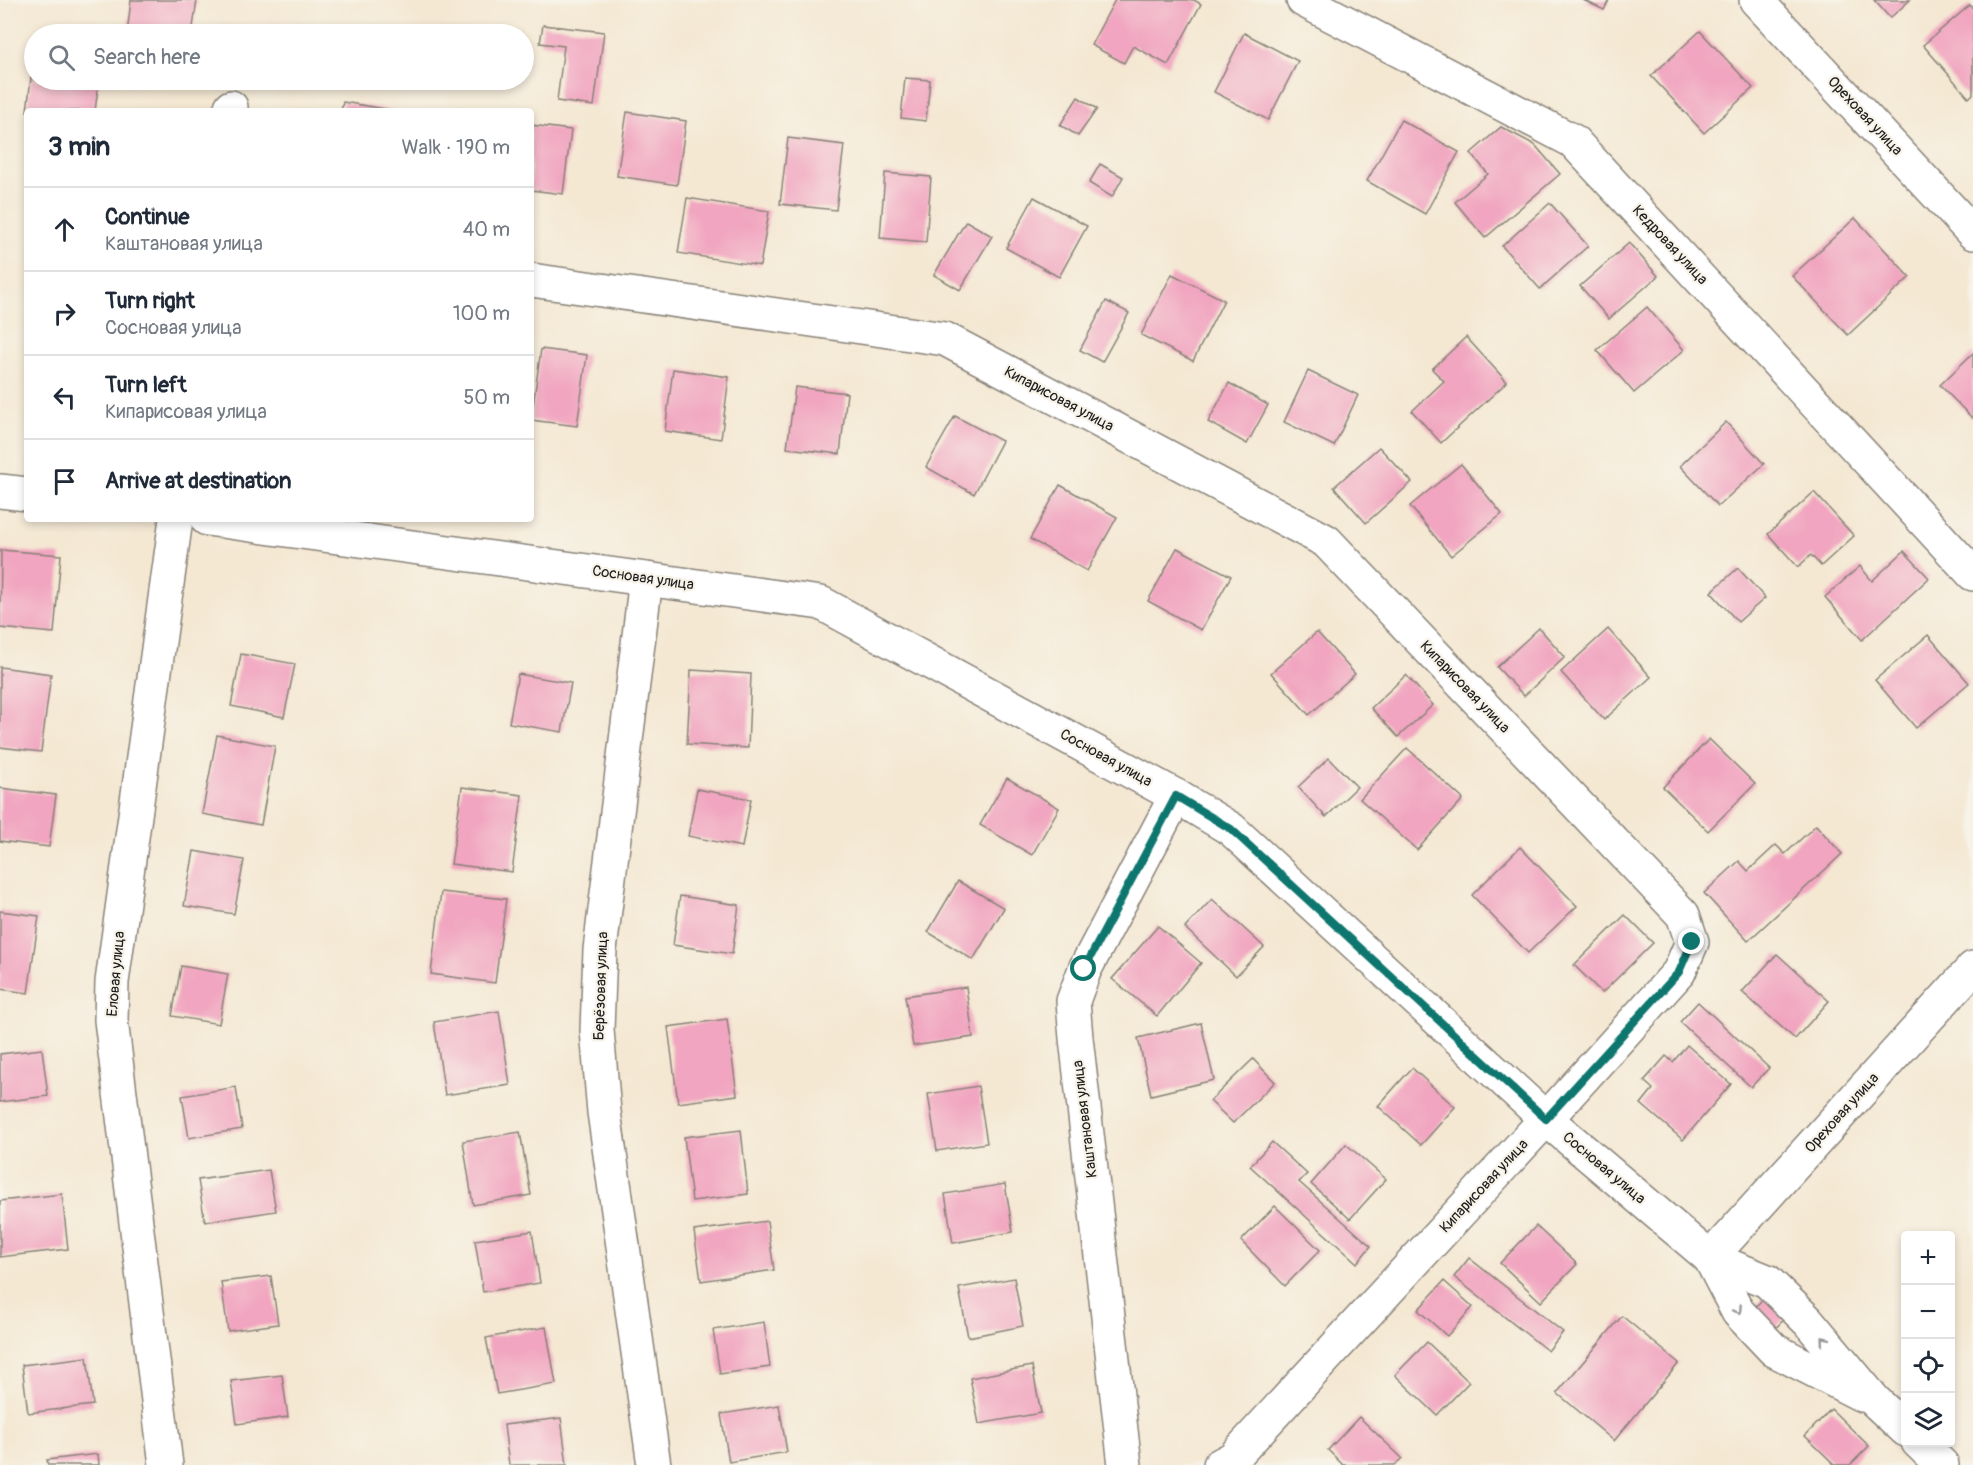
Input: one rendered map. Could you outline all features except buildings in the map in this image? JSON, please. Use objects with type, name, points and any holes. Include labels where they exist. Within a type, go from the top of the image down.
[{"type":"street","name":"Кедровая улица","points":[[1302,0],[1573,141],[1973,574]]},
{"type":"street","name":"Ореховая улица","points":[[1756,0],[1973,233]]},
{"type":"street","name":"Кипарисовая улица","points":[[534,280],[945,339],[1326,541],[1683,915],[1692,942],[1679,972],[1233,1458],[1220,1465]]},
{"type":"street","points":[[0,491],[24,494]]},
{"type":"street","name":"Еловая улица","points":[[166,1465],[111,1020],[112,982],[176,522]]},
{"type":"street","name":"Сосновая улица","points":[[229,522],[820,603],[1176,796],[1231,829],[1546,1119],[1710,1258],[1767,1281],[1808,1321],[1875,1401],[1901,1426]]},
{"type":"street","name":"Берёзовая улица","points":[[646,579],[600,950],[597,1030],[604,1112],[654,1465]]},
{"type":"street","name":"Каштановая улица","points":[[1125,1465],[1073,1001],[1084,969],[1176,796]]},
{"type":"street","name":"Ореховая улица","points":[[1710,1258],[1973,968]]},
{"type":"street","points":[[1710,1258],[1738,1312],[1774,1350],[1875,1401]]},
{"type":"street","points":[[1922,1447],[1942,1465]]},
{"type":"route","points":[[1084,969],[1176,796],[1231,829],[1546,1119],[1679,972],[1692,942]]}]
